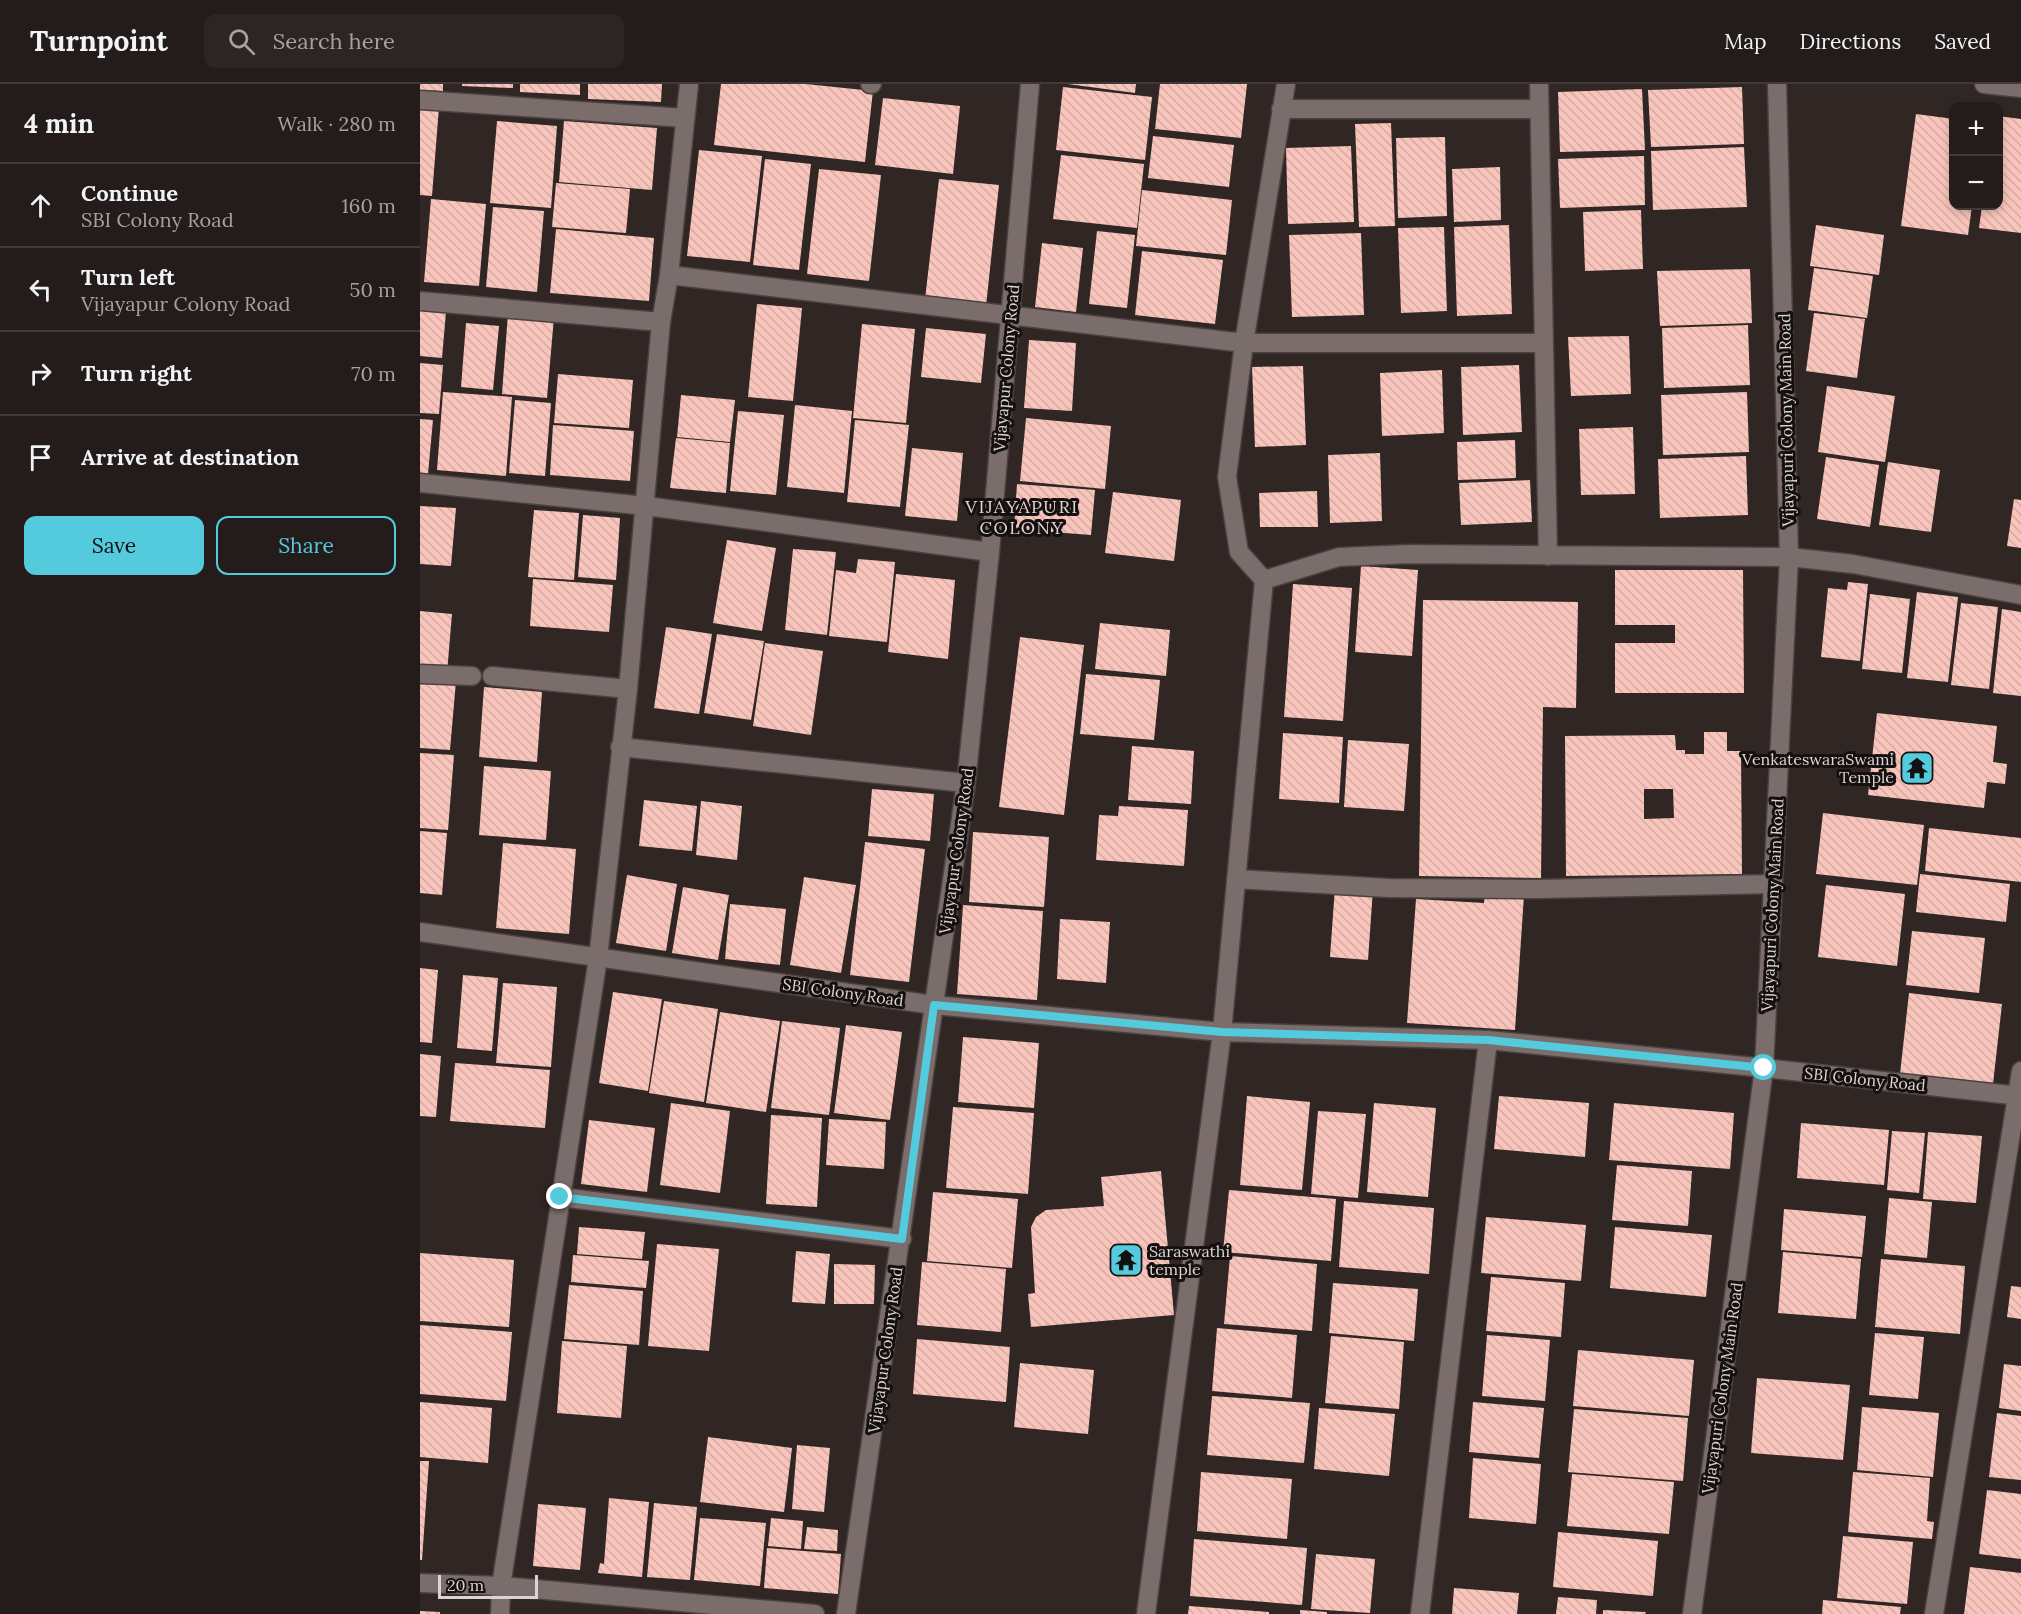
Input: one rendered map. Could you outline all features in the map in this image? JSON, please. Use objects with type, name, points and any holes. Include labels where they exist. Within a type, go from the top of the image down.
[{"type":"street","points":[[500,1614],[501,1586],[598,958],[628,689],[661,322],[669,275],[689,84]]},
{"type":"street","name":"Vijayapur Colony Road","points":[[846,1614],[902,1239],[966,783],[990,552],[1030,84]]},
{"type":"street","points":[[1146,1614],[1222,1032],[1264,580],[1239,552],[1227,477],[1244,343],[1286,84]]},
{"type":"street","points":[[1539,84],[1548,556]]},
{"type":"street","name":"Vijayapuri Colony Main Road","points":[[1692,1614],[1764,1068],[1789,557],[1777,84]]},
{"type":"street","points":[[1984,84],[2021,88]]},
{"type":"street","points":[[420,100],[685,118]]},
{"type":"street","points":[[1281,109],[1539,109]]},
{"type":"street","points":[[669,275],[1244,343],[1543,343]]},
{"type":"street","points":[[420,301],[661,322]]},
{"type":"street","points":[[420,483],[646,506],[990,552]]},
{"type":"street","points":[[1264,580],[1339,557],[1410,554],[1789,557],[1853,564],[2021,595]]},
{"type":"street","points":[[420,674],[472,676]]},
{"type":"street","points":[[492,676],[628,689]]},
{"type":"street","points":[[620,747],[966,783]]},
{"type":"street","points":[[1236,879],[1389,888],[1538,889],[1773,884]]},
{"type":"street","name":"SBI Colony Road","points":[[420,932],[934,1005],[1222,1032],[1488,1040],[2019,1096]]},
{"type":"street","points":[[1420,1614],[1488,1040]]},
{"type":"street","points":[[1934,1614],[2019,1096],[2021,1071]]},
{"type":"street","points":[[560,1197],[902,1239]]},
{"type":"street","points":[[420,1583],[501,1586],[815,1614]]},
{"type":"building","points":[[420,84],[443,84],[443,91],[420,90]]},
{"type":"building","points":[[462,84],[513,84],[513,88],[462,86]]},
{"type":"building","points":[[520,84],[580,84],[580,95],[520,92]]},
{"type":"building","points":[[588,84],[662,84],[661,102],[588,99]]},
{"type":"building","points":[[721,84],[806,84],[873,91],[865,162],[714,145]]},
{"type":"building","points":[[1068,84],[1136,84],[1135,93]]},
{"type":"building","points":[[1160,84],[1247,84],[1241,138],[1155,129]]},
{"type":"building","points":[[1063,87],[1152,97],[1145,160],[1056,150]]},
{"type":"building","points":[[1742,87],[1744,144],[1651,147],[1648,90]]},
{"type":"building","points":[[1642,89],[1645,150],[1560,152],[1558,92]]},
{"type":"building","points":[[883,98],[960,106],[953,174],[875,165]]},
{"type":"building","points":[[420,106],[439,107],[432,196],[420,195]]},
{"type":"building","points":[[1916,114],[1949,118],[1949,210],[1971,210],[1968,235],[1901,226]]},
{"type":"building","points":[[2003,117],[2021,119],[2021,233],[1979,228],[1981,210],[2003,210]]},
{"type":"building","points":[[497,121],[557,126],[551,208],[490,203]]},
{"type":"building","points":[[564,121],[657,128],[652,190],[559,182]]},
{"type":"building","points":[[1391,123],[1395,226],[1359,227],[1355,124]]},
{"type":"building","points":[[1153,136],[1234,145],[1229,187],[1148,178]]},
{"type":"building","points":[[1445,137],[1447,216],[1398,218],[1396,138]]},
{"type":"building","points":[[1351,146],[1354,222],[1288,224],[1286,148]]},
{"type":"building","points":[[1744,147],[1747,207],[1653,210],[1651,151]]},
{"type":"building","points":[[699,150],[762,156],[750,262],[687,256]]},
{"type":"building","points":[[1061,155],[1144,164],[1137,228],[1053,219]]},
{"type":"building","points":[[1644,156],[1645,205],[1560,208],[1558,159]]},
{"type":"building","points":[[765,159],[811,164],[799,270],[753,265]]},
{"type":"building","points":[[1500,167],[1501,220],[1454,222],[1452,169]]},
{"type":"building","points":[[819,169],[881,175],[869,281],[807,274]]},
{"type":"building","points":[[939,179],[999,185],[986,306],[925,299]]},
{"type":"building","points":[[556,183],[630,189],[626,233],[552,227]]},
{"type":"building","points":[[1142,190],[1232,200],[1226,255],[1136,246]]},
{"type":"building","points":[[431,199],[486,204],[479,286],[424,282]]},
{"type":"building","points":[[493,207],[544,211],[537,292],[486,287]]},
{"type":"building","points":[[1641,210],[1643,269],[1585,271],[1583,212]]},
{"type":"building","points":[[1509,225],[1512,314],[1457,316],[1454,227]]},
{"type":"building","points":[[1816,225],[1884,235],[1879,275],[1810,266]]},
{"type":"building","points":[[1444,227],[1447,311],[1401,313],[1398,228]]},
{"type":"building","points":[[556,229],[654,238],[649,301],[550,293]]},
{"type":"building","points":[[1097,231],[1135,235],[1127,308],[1089,304]]},
{"type":"building","points":[[1361,233],[1364,315],[1292,317],[1289,235]]},
{"type":"building","points":[[1042,243],[1083,248],[1076,312],[1035,307]]},
{"type":"building","points":[[1142,251],[1223,260],[1215,324],[1135,315]]},
{"type":"building","points":[[1814,268],[1873,276],[1867,318],[1808,310]]},
{"type":"building","points":[[1750,269],[1752,323],[1660,326],[1657,271]]},
{"type":"building","points":[[757,304],[802,308],[793,401],[748,397]]},
{"type":"building","points":[[420,309],[446,312],[442,358],[420,356]]},
{"type":"building","points":[[508,313],[554,317],[547,398],[502,394]]},
{"type":"building","points":[[1814,313],[1865,319],[1857,378],[1806,371]]},
{"type":"building","points":[[466,323],[499,326],[493,390],[461,387]]},
{"type":"building","points":[[862,324],[915,329],[906,423],[853,418]]},
{"type":"building","points":[[1748,325],[1750,385],[1664,388],[1662,328]]},
{"type":"building","points":[[926,328],[986,334],[981,383],[921,377]]},
{"type":"building","points":[[1629,336],[1631,394],[1571,396],[1568,337]]},
{"type":"building","points":[[1029,340],[1076,343],[1072,411],[1024,408]]},
{"type":"building","points":[[420,363],[443,365],[439,414],[420,413]]},
{"type":"building","points":[[1519,365],[1522,432],[1463,435],[1461,367]]},
{"type":"building","points":[[1303,366],[1306,445],[1255,447],[1252,367]]},
{"type":"building","points":[[1442,370],[1444,433],[1382,436],[1380,373]]},
{"type":"building","points":[[558,374],[633,380],[629,428],[554,423]]},
{"type":"building","points":[[1827,386],[1895,396],[1885,462],[1818,452]]},
{"type":"building","points":[[443,392],[512,397],[506,476],[437,470]]},
{"type":"building","points":[[1747,392],[1749,452],[1663,455],[1661,395]]},
{"type":"building","points":[[681,395],[735,400],[730,442],[677,437]]},
{"type":"building","points":[[515,400],[551,403],[545,476],[509,473]]},
{"type":"building","points":[[795,405],[852,411],[844,493],[787,487]]},
{"type":"building","points":[[738,411],[784,415],[776,495],[730,491]]},
{"type":"building","points":[[1026,418],[1111,426],[1105,489],[1020,481]]},
{"type":"building","points":[[420,419],[433,420],[428,474],[420,474]]},
{"type":"building","points":[[855,420],[909,425],[900,507],[847,502]]},
{"type":"building","points":[[553,425],[634,431],[630,481],[550,475]]},
{"type":"building","points":[[1633,427],[1635,494],[1581,495],[1579,429]]},
{"type":"building","points":[[676,438],[730,443],[726,493],[670,488]]},
{"type":"building","points":[[1515,440],[1516,478],[1458,480],[1457,442]]},
{"type":"building","points":[[912,448],[963,453],[957,521],[905,516]]},
{"type":"building","points":[[1380,453],[1382,521],[1330,523],[1328,455]]},
{"type":"building","points":[[1746,456],[1748,515],[1660,518],[1658,459]]},
{"type":"building","points":[[1826,457],[1879,465],[1870,527],[1817,519]]},
{"type":"building","points":[[1888,462],[1940,470],[1931,532],[1879,525]]},
{"type":"building","points":[[1530,480],[1532,522],[1461,525],[1459,483]]},
{"type":"building","points":[[1017,484],[1095,490],[1091,535],[1014,529]]},
{"type":"building","points":[[1317,491],[1318,527],[1260,527],[1259,493]]},
{"type":"building","points":[[1113,492],[1181,500],[1174,561],[1105,553]]},
{"type":"building","points":[[2014,499],[2021,500],[2021,548],[2007,546]]},
{"type":"building","points":[[420,506],[456,508],[451,566],[420,564]]},
{"type":"building","points":[[534,510],[579,513],[574,580],[528,577]]},
{"type":"building","points":[[583,515],[620,518],[616,580],[578,577]]},
{"type":"building","points":[[727,540],[776,548],[762,631],[713,623]]},
{"type":"building","points":[[793,549],[836,552],[827,635],[785,630]]},
{"type":"building","points":[[858,559],[895,562],[887,642],[829,636],[836,570],[856,573]]},
{"type":"building","points":[[1361,566],[1418,570],[1412,656],[1355,652]]},
{"type":"building","points":[[1615,570],[1743,570],[1744,693],[1615,693],[1615,643],[1675,643],[1675,625],[1615,625]]},
{"type":"building","points":[[896,574],[955,580],[948,659],[888,652]]},
{"type":"building","points":[[533,579],[613,585],[609,632],[530,626]]},
{"type":"building","points":[[1848,582],[1868,584],[1860,661],[1821,657],[1828,588],[1847,590]]},
{"type":"building","points":[[1293,584],[1352,588],[1343,721],[1284,717]]},
{"type":"building","points":[[1917,592],[1958,597],[1948,682],[1907,678]]},
{"type":"building","points":[[1870,594],[1910,599],[1902,673],[1862,669]]},
{"type":"building","points":[[1423,600],[1578,602],[1576,708],[1543,707],[1541,878],[1419,876]]},
{"type":"building","points":[[1961,603],[1998,607],[1989,689],[1951,685]]},
{"type":"building","points":[[2002,609],[2021,612],[2021,696],[1993,693]]},
{"type":"building","points":[[420,611],[452,614],[447,673],[420,670]]},
{"type":"building","points":[[1100,623],[1170,630],[1166,676],[1095,669]]},
{"type":"building","points":[[666,627],[712,634],[699,714],[654,708]]},
{"type":"building","points":[[717,634],[764,641],[751,720],[704,713]]},
{"type":"building","points":[[1020,637],[1084,645],[1064,815],[999,807]]},
{"type":"building","points":[[765,643],[823,651],[811,735],[753,726]]},
{"type":"building","points":[[1086,674],[1160,680],[1154,740],[1080,734]]},
{"type":"building","points":[[420,679],[456,681],[450,750],[420,748]]},
{"type":"building","points":[[484,687],[542,692],[537,762],[479,757]]},
{"type":"building","points":[[1877,713],[1997,726],[1993,762],[2007,764],[2005,784],[1987,782],[1984,808],[1868,795]]},
{"type":"building","points":[[1704,732],[1727,732],[1727,751],[1741,751],[1742,874],[1566,876],[1565,736],[1675,735],[1676,750],[1685,750],[1685,754],[1704,754]],"holes":[[[1644,789],[1673,789],[1674,818],[1644,819]]]},
{"type":"building","points":[[1283,733],[1343,737],[1339,803],[1279,799]]},
{"type":"building","points":[[1348,740],[1409,744],[1404,811],[1344,807]]},
{"type":"building","points":[[1132,746],[1194,751],[1191,804],[1128,800]]},
{"type":"building","points":[[420,753],[454,755],[448,830],[420,828]]},
{"type":"building","points":[[484,766],[551,771],[546,840],[479,835]]},
{"type":"building","points":[[872,789],[934,794],[930,841],[868,836]]},
{"type":"building","points":[[644,800],[697,806],[692,851],[639,846]]},
{"type":"building","points":[[701,801],[742,806],[737,860],[696,855]]},
{"type":"building","points":[[1119,806],[1188,810],[1184,866],[1096,860],[1099,815],[1118,816]]},
{"type":"building","points":[[1823,813],[1924,825],[1917,885],[1816,874]]},
{"type":"building","points":[[1929,828],[2021,838],[2021,882],[1925,871]]},
{"type":"building","points":[[420,831],[447,833],[442,895],[420,893]]},
{"type":"building","points":[[973,832],[1049,837],[1044,907],[969,902]]},
{"type":"building","points":[[865,842],[925,849],[909,982],[850,975]]},
{"type":"building","points":[[503,843],[576,849],[569,934],[496,928]]},
{"type":"building","points":[[1920,874],[2010,884],[2006,922],[1916,912]]},
{"type":"building","points":[[627,875],[677,884],[666,951],[616,943]]},
{"type":"building","points":[[804,877],[856,885],[841,973],[790,965]]},
{"type":"building","points":[[1826,885],[1905,894],[1897,966],[1818,957]]},
{"type":"building","points":[[683,887],[729,895],[718,960],[672,953]]},
{"type":"building","points":[[1335,887],[1373,889],[1368,960],[1330,957]]},
{"type":"building","points":[[1485,893],[1524,895],[1515,1030],[1407,1023],[1416,899],[1484,903]]},
{"type":"building","points":[[730,904],[786,909],[780,965],[725,959]]},
{"type":"building","points":[[963,905],[1043,911],[1037,1000],[957,994]]},
{"type":"building","points":[[1060,919],[1110,922],[1106,983],[1057,979]]},
{"type":"building","points":[[1912,931],[1985,938],[1979,993],[1906,985]]},
{"type":"building","points":[[420,968],[438,970],[432,1043],[420,1042]]},
{"type":"building","points":[[463,975],[498,978],[492,1051],[457,1048]]},
{"type":"building","points":[[503,983],[557,987],[551,1067],[496,1063]]},
{"type":"building","points":[[613,992],[662,999],[648,1091],[599,1083]]},
{"type":"building","points":[[1909,993],[2002,1004],[1993,1084],[1900,1074]]},
{"type":"building","points":[[664,1001],[718,1009],[704,1102],[649,1093]]},
{"type":"building","points":[[720,1012],[780,1021],[766,1112],[706,1103]]},
{"type":"building","points":[[782,1021],[840,1028],[829,1115],[771,1108]]},
{"type":"building","points":[[846,1025],[902,1032],[890,1120],[834,1113]]},
{"type":"building","points":[[963,1037],[1039,1043],[1034,1108],[958,1102]]},
{"type":"building","points":[[420,1054],[441,1056],[436,1117],[420,1116]]},
{"type":"building","points":[[455,1063],[550,1070],[545,1128],[450,1121]]},
{"type":"building","points":[[1247,1096],[1310,1102],[1302,1190],[1240,1185]]},
{"type":"building","points":[[1499,1096],[1589,1103],[1585,1157],[1494,1149]]},
{"type":"building","points":[[671,1103],[730,1111],[720,1193],[660,1185]]},
{"type":"building","points":[[1374,1103],[1436,1108],[1428,1197],[1367,1192]]},
{"type":"building","points":[[1614,1103],[1734,1113],[1730,1169],[1609,1160]]},
{"type":"building","points":[[953,1107],[1034,1113],[1028,1194],[946,1188]]},
{"type":"building","points":[[1318,1111],[1366,1114],[1358,1198],[1311,1194]]},
{"type":"building","points":[[771,1115],[822,1118],[817,1207],[766,1204]]},
{"type":"building","points":[[829,1119],[886,1122],[884,1169],[826,1165]]},
{"type":"building","points":[[589,1120],[655,1128],[647,1192],[581,1184]]},
{"type":"building","points":[[1801,1123],[1889,1130],[1884,1185],[1797,1178]]},
{"type":"building","points":[[1892,1131],[1925,1133],[1919,1193],[1887,1190]]},
{"type":"building","points":[[1928,1132],[1982,1136],[1976,1203],[1923,1199]]},
{"type":"building","points":[[1617,1165],[1692,1171],[1688,1226],[1612,1220]]},
{"type":"building","points":[[1161,1171],[1174,1315],[1031,1327],[1028,1294],[1035,1293],[1031,1227],[1036,1217],[1046,1210],[1104,1206],[1101,1177]]},
{"type":"building","points":[[1229,1190],[1336,1199],[1331,1261],[1223,1252]]},
{"type":"building","points":[[933,1192],[1018,1199],[1012,1268],[927,1261]]},
{"type":"building","points":[[1889,1198],[1932,1202],[1927,1258],[1884,1254]]},
{"type":"building","points":[[1344,1201],[1434,1208],[1429,1274],[1339,1267]]},
{"type":"building","points":[[1784,1209],[1866,1216],[1862,1257],[1781,1250]]},
{"type":"building","points":[[1486,1217],[1586,1225],[1581,1281],[1481,1273]]},
{"type":"building","points":[[579,1227],[645,1232],[642,1259],[577,1254]]},
{"type":"building","points":[[1615,1227],[1712,1235],[1706,1297],[1610,1288]]},
{"type":"building","points":[[657,1244],[719,1249],[709,1351],[648,1346]]},
{"type":"building","points":[[796,1251],[830,1254],[825,1304],[792,1302]]},
{"type":"building","points":[[1783,1252],[1861,1259],[1856,1319],[1778,1313]]},
{"type":"building","points":[[420,1253],[514,1260],[509,1327],[420,1321]]},
{"type":"building","points":[[573,1255],[649,1261],[646,1288],[571,1282]]},
{"type":"building","points":[[1230,1256],[1317,1264],[1312,1331],[1224,1324]]},
{"type":"building","points":[[1881,1259],[1965,1266],[1960,1334],[1875,1327]]},
{"type":"building","points":[[922,1262],[1006,1269],[1001,1332],[917,1325]]},
{"type":"building","points":[[834,1264],[875,1265],[874,1304],[834,1304]]},
{"type":"building","points":[[1491,1277],[1565,1283],[1561,1337],[1486,1331]]},
{"type":"building","points":[[1333,1283],[1418,1289],[1414,1341],[1329,1333]]},
{"type":"building","points":[[569,1285],[643,1291],[639,1345],[564,1339]]},
{"type":"building","points":[[2011,1286],[2021,1287],[2021,1319],[2007,1317]]},
{"type":"building","points":[[420,1325],[512,1332],[506,1401],[420,1394]]},
{"type":"building","points":[[1217,1328],[1297,1335],[1292,1398],[1212,1391]]},
{"type":"building","points":[[1875,1333],[1924,1337],[1918,1399],[1869,1395]]},
{"type":"building","points":[[1487,1335],[1550,1340],[1545,1401],[1482,1396]]},
{"type":"building","points":[[1331,1336],[1404,1342],[1399,1409],[1325,1403]]},
{"type":"building","points":[[917,1339],[1010,1347],[1006,1402],[913,1394]]},
{"type":"building","points":[[562,1341],[627,1346],[621,1418],[557,1413]]},
{"type":"building","points":[[1578,1350],[1694,1360],[1689,1416],[1573,1406]]},
{"type":"building","points":[[1020,1363],[1094,1370],[1088,1434],[1014,1427]]},
{"type":"building","points":[[2004,1364],[2021,1366],[2021,1411],[1999,1408]]},
{"type":"building","points":[[1757,1378],[1850,1385],[1843,1460],[1751,1453]]},
{"type":"building","points":[[1212,1396],[1310,1403],[1304,1463],[1207,1455]]},
{"type":"building","points":[[420,1402],[492,1408],[488,1463],[420,1457]]},
{"type":"building","points":[[1473,1402],[1544,1408],[1539,1458],[1469,1452]]},
{"type":"building","points":[[1862,1407],[1939,1413],[1933,1477],[1857,1470]]},
{"type":"building","points":[[1319,1408],[1395,1414],[1389,1476],[1314,1469]]},
{"type":"building","points":[[1574,1409],[1688,1418],[1683,1481],[1568,1472]]},
{"type":"building","points":[[1997,1413],[2021,1416],[2021,1480],[1989,1477]]},
{"type":"building","points":[[708,1437],[792,1448],[784,1512],[700,1502]]},
{"type":"building","points":[[797,1445],[830,1448],[824,1512],[792,1509]]},
{"type":"building","points":[[1473,1458],[1541,1464],[1536,1524],[1469,1518]]},
{"type":"building","points":[[420,1461],[429,1461],[422,1560],[420,1560]]},
{"type":"building","points":[[1201,1472],[1292,1479],[1287,1539],[1197,1531]]},
{"type":"building","points":[[1853,1472],[1930,1478],[1927,1521],[1934,1522],[1932,1539],[1848,1532]]},
{"type":"building","points":[[1572,1474],[1674,1482],[1669,1534],[1567,1526]]},
{"type":"building","points":[[1987,1490],[2021,1494],[2021,1559],[1979,1554]]},
{"type":"building","points":[[609,1498],[649,1502],[642,1577],[598,1573],[600,1563],[604,1564]]},
{"type":"building","points":[[654,1503],[697,1507],[690,1580],[647,1577]]},
{"type":"building","points":[[538,1504],[586,1508],[580,1570],[533,1566]]},
{"type":"building","points":[[700,1518],[766,1523],[760,1586],[694,1580]]},
{"type":"building","points":[[771,1518],[803,1521],[801,1549],[768,1546]]},
{"type":"building","points":[[807,1527],[838,1530],[837,1551],[804,1549]]},
{"type":"building","points":[[1558,1532],[1658,1541],[1653,1596],[1553,1587]]},
{"type":"building","points":[[1843,1536],[1913,1542],[1907,1604],[1837,1598]]},
{"type":"building","points":[[1194,1539],[1307,1548],[1302,1605],[1190,1596]]},
{"type":"building","points":[[767,1548],[841,1554],[838,1594],[764,1588]]},
{"type":"building","points":[[1316,1554],[1375,1559],[1370,1613],[1311,1609]]},
{"type":"building","points":[[1970,1567],[2021,1573],[2021,1614],[1964,1614]]},
{"type":"building","points":[[1454,1588],[1519,1593],[1517,1614],[1452,1614]]},
{"type":"building","points":[[1558,1597],[1597,1600],[1596,1614],[1556,1614]]},
{"type":"building","points":[[1823,1600],[1901,1607],[1900,1614],[1822,1614]]},
{"type":"building","points":[[1189,1606],[1269,1612],[1269,1614],[1188,1614]]},
{"type":"building","points":[[1300,1610],[1327,1612],[1327,1614],[1300,1614]]},
{"type":"building","points":[[1603,1610],[1646,1612],[1645,1614],[1603,1614]]},
{"type":"building","points":[[420,1611],[440,1612],[440,1614],[420,1614]]},
{"type":"place","name":"VenkateswaraSwami Temple","points":[[1917,768]]},
{"type":"place","name":"Saraswathi temple","points":[[1126,1260]]},
{"type":"district","name":"VIJAYAPURI COLONY","points":[[1022,517]]},
{"type":"route","points":[[560,1197],[902,1239],[934,1005],[1222,1032],[1488,1040],[1764,1068]]}]
